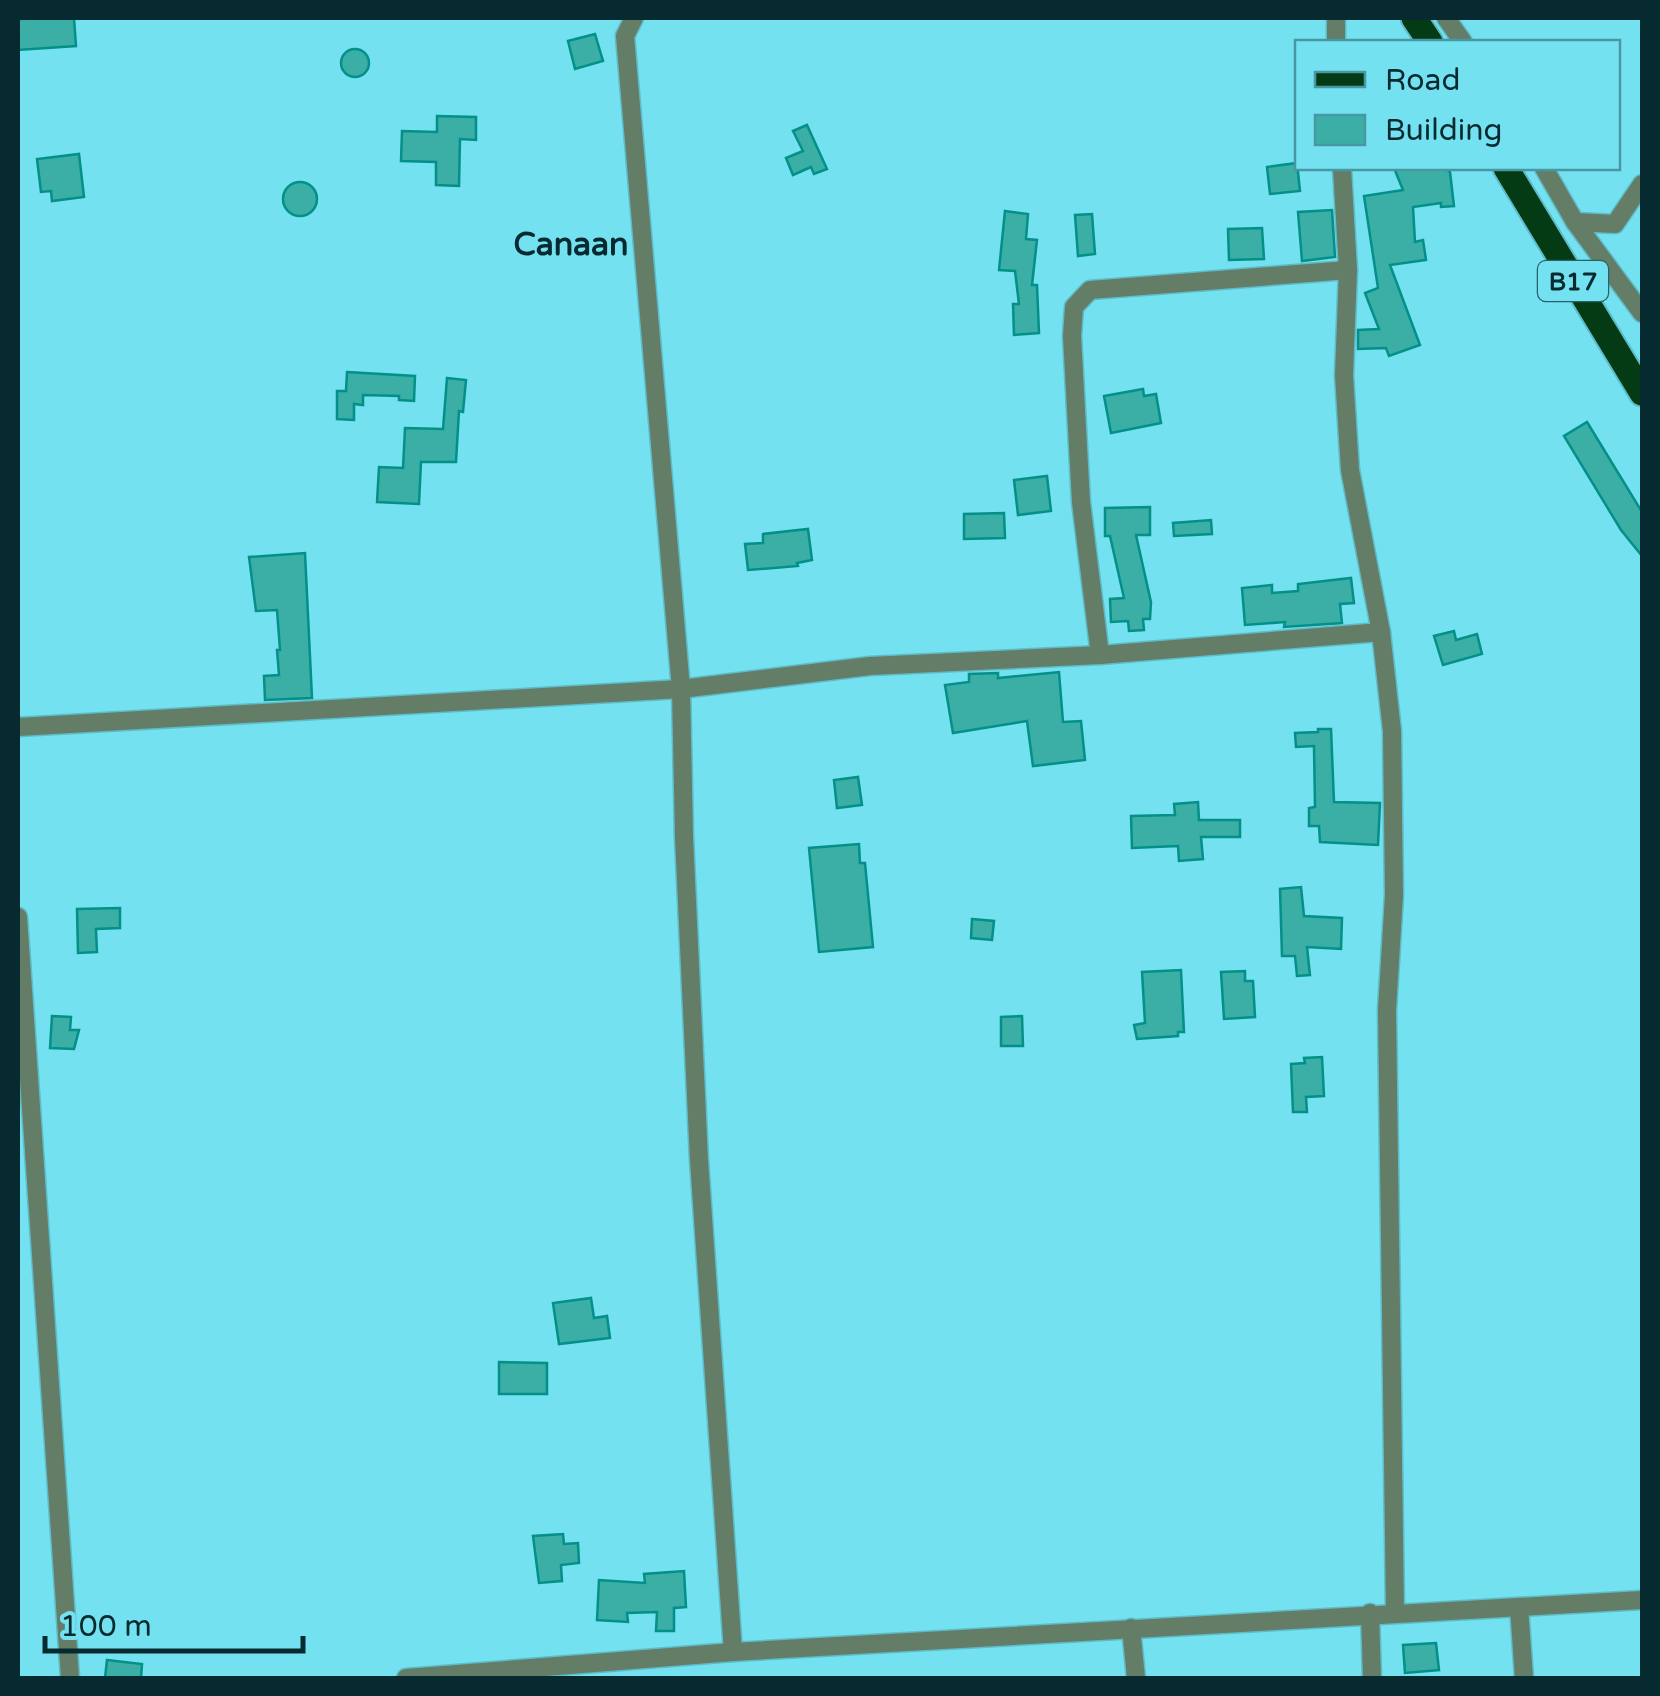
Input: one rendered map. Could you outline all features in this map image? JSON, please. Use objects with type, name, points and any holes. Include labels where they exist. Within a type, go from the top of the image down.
[{"type":"main road","points":[[1414,18],[1429,40]]},
{"type":"main road","name":"B17","points":[[1507,170],[1642,392]]},
{"type":"street","points":[[634,18],[625,36],[681,689],[700,1160],[732,1652]]},
{"type":"street","points":[[1446,18],[1462,40]]},
{"type":"street","points":[[1342,170],[1348,270],[1344,375],[1350,470],[1381,632],[1392,730],[1394,895],[1387,1010],[1395,1612]]},
{"type":"street","points":[[1545,170],[1575,222],[1642,314]]},
{"type":"street","points":[[1598,251],[1642,184]]},
{"type":"street","points":[[1575,222],[1615,224]]},
{"type":"street","points":[[1100,655],[1081,502],[1072,336],[1074,306],[1090,290],[1348,270]]},
{"type":"street","points":[[18,726],[681,689],[870,666],[1100,655],[1381,632]]},
{"type":"street","points":[[18,916],[70,1678]]},
{"type":"street","points":[[406,1678],[732,1652],[1642,1600]]},
{"type":"street","points":[[1519,1607],[1524,1678]]},
{"type":"street","points":[[1370,1614],[1372,1678]]},
{"type":"street","points":[[1131,1628],[1136,1678]]},
{"type":"building","points":[[74,18],[76,46],[18,50],[18,19]]},
{"type":"building","points":[[595,34],[603,61],[575,69],[568,41]]},
{"type":"building","points":[[355,49],[365,53],[369,63],[365,73],[355,77],[345,73],[341,63],[345,53]]},
{"type":"building","points":[[437,116],[476,117],[476,140],[460,139],[459,186],[436,185],[436,162],[401,161],[402,131],[437,132]]},
{"type":"building","points":[[807,125],[827,169],[814,174],[811,167],[793,175],[786,158],[803,151],[793,131]]},
{"type":"building","points":[[79,154],[84,197],[52,201],[51,191],[41,192],[37,159]]},
{"type":"building","points":[[1295,163],[1300,191],[1270,194],[1267,167]]},
{"type":"building","points":[[1395,170],[1448,170],[1454,206],[1441,207],[1441,203],[1413,207],[1415,242],[1423,240],[1426,260],[1390,265],[1420,345],[1389,356],[1386,348],[1358,349],[1358,330],[1379,329],[1365,293],[1378,288],[1364,196],[1403,190]]},
{"type":"building","points":[[300,182],[312,187],[317,199],[312,211],[300,216],[288,211],[283,199],[288,187]]},
{"type":"building","points":[[1332,210],[1335,257],[1302,261],[1298,212]]},
{"type":"building","points":[[1005,211],[1028,214],[1026,239],[1037,240],[1032,285],[1037,285],[1039,333],[1014,335],[1013,304],[1019,304],[1015,271],[999,270]]},
{"type":"building","points":[[1092,214],[1095,254],[1078,256],[1075,215]]},
{"type":"building","points":[[1262,228],[1264,259],[1229,260],[1228,229]]},
{"type":"building","points":[[347,372],[415,376],[414,401],[399,400],[399,396],[363,395],[363,405],[354,404],[354,420],[337,419],[337,391],[346,391]]},
{"type":"building","points":[[447,378],[466,380],[463,412],[459,411],[456,462],[421,462],[419,504],[377,502],[379,467],[403,468],[405,428],[443,429]]},
{"type":"building","points":[[1143,389],[1144,396],[1156,394],[1161,423],[1111,433],[1104,396]]},
{"type":"building","points":[[1587,422],[1642,512],[1642,556],[1621,530],[1564,436]]},
{"type":"building","points":[[1047,476],[1051,511],[1018,515],[1014,480]]},
{"type":"building","points":[[1150,507],[1150,535],[1136,535],[1151,602],[1150,619],[1143,619],[1144,630],[1129,631],[1128,621],[1111,622],[1110,599],[1124,598],[1110,536],[1105,536],[1105,508]]},
{"type":"building","points":[[1004,513],[1005,538],[964,539],[964,514]]},
{"type":"building","points":[[1211,520],[1212,534],[1174,536],[1173,523]]},
{"type":"building","points":[[808,529],[812,560],[797,563],[798,566],[748,570],[745,544],[763,543],[763,534]]},
{"type":"building","points":[[305,553],[312,698],[265,700],[264,676],[279,675],[277,610],[256,611],[249,557]]},
{"type":"building","points":[[1351,578],[1354,603],[1340,604],[1342,623],[1245,625],[1242,588],[1272,585],[1272,593],[1298,591],[1298,584]]},
{"type":"building","points":[[1454,631],[1456,640],[1477,634],[1482,654],[1443,665],[1434,636]]},
{"type":"building","points":[[1059,672],[1063,722],[1081,721],[1085,760],[1033,766],[1027,721],[953,733],[945,685],[969,682],[969,674],[998,673],[998,678]]},
{"type":"building","points":[[1331,729],[1334,802],[1380,803],[1378,845],[1320,842],[1319,826],[1309,826],[1309,808],[1315,807],[1314,746],[1296,747],[1295,733]]},
{"type":"building","points":[[858,777],[862,805],[837,808],[834,780]]},
{"type":"building","points":[[1198,802],[1199,820],[1240,820],[1240,837],[1201,837],[1203,859],[1179,861],[1178,846],[1132,848],[1131,816],[1175,815],[1174,804]]},
{"type":"building","points":[[859,844],[860,863],[865,863],[873,947],[819,952],[809,848]]},
{"type":"building","points":[[1301,887],[1304,916],[1342,918],[1341,949],[1307,947],[1310,975],[1297,976],[1295,956],[1282,956],[1280,889]]},
{"type":"building","points":[[120,908],[120,928],[96,929],[97,952],[78,953],[77,909]]},
{"type":"building","points":[[972,919],[994,921],[992,940],[971,938]]},
{"type":"building","points":[[1181,970],[1184,1032],[1178,1032],[1178,1036],[1137,1039],[1134,1025],[1145,1023],[1142,972]]},
{"type":"building","points":[[1245,971],[1245,981],[1253,981],[1255,1017],[1224,1019],[1221,972]]},
{"type":"building","points":[[52,1016],[71,1017],[70,1030],[79,1030],[74,1049],[50,1048]]},
{"type":"building","points":[[1022,1016],[1023,1046],[1001,1046],[1001,1017]]},
{"type":"building","points":[[1322,1057],[1324,1096],[1306,1097],[1307,1112],[1293,1112],[1291,1064]]},
{"type":"building","points":[[591,1298],[594,1318],[607,1316],[610,1338],[559,1344],[553,1303]]},
{"type":"building","points":[[499,1362],[547,1363],[547,1394],[499,1394]]},
{"type":"building","points":[[563,1534],[564,1544],[578,1543],[579,1563],[561,1565],[562,1581],[539,1583],[533,1536]]},
{"type":"building","points":[[684,1571],[686,1607],[674,1608],[674,1631],[656,1631],[657,1612],[627,1613],[628,1622],[597,1620],[599,1580],[645,1583],[644,1574]]},
{"type":"building","points":[[1436,1643],[1439,1670],[1405,1673],[1403,1645]]},
{"type":"building","points":[[107,1660],[142,1664],[141,1678],[105,1678]]},
{"type":"district","name":"Canaan","points":[[571,244]]}]
